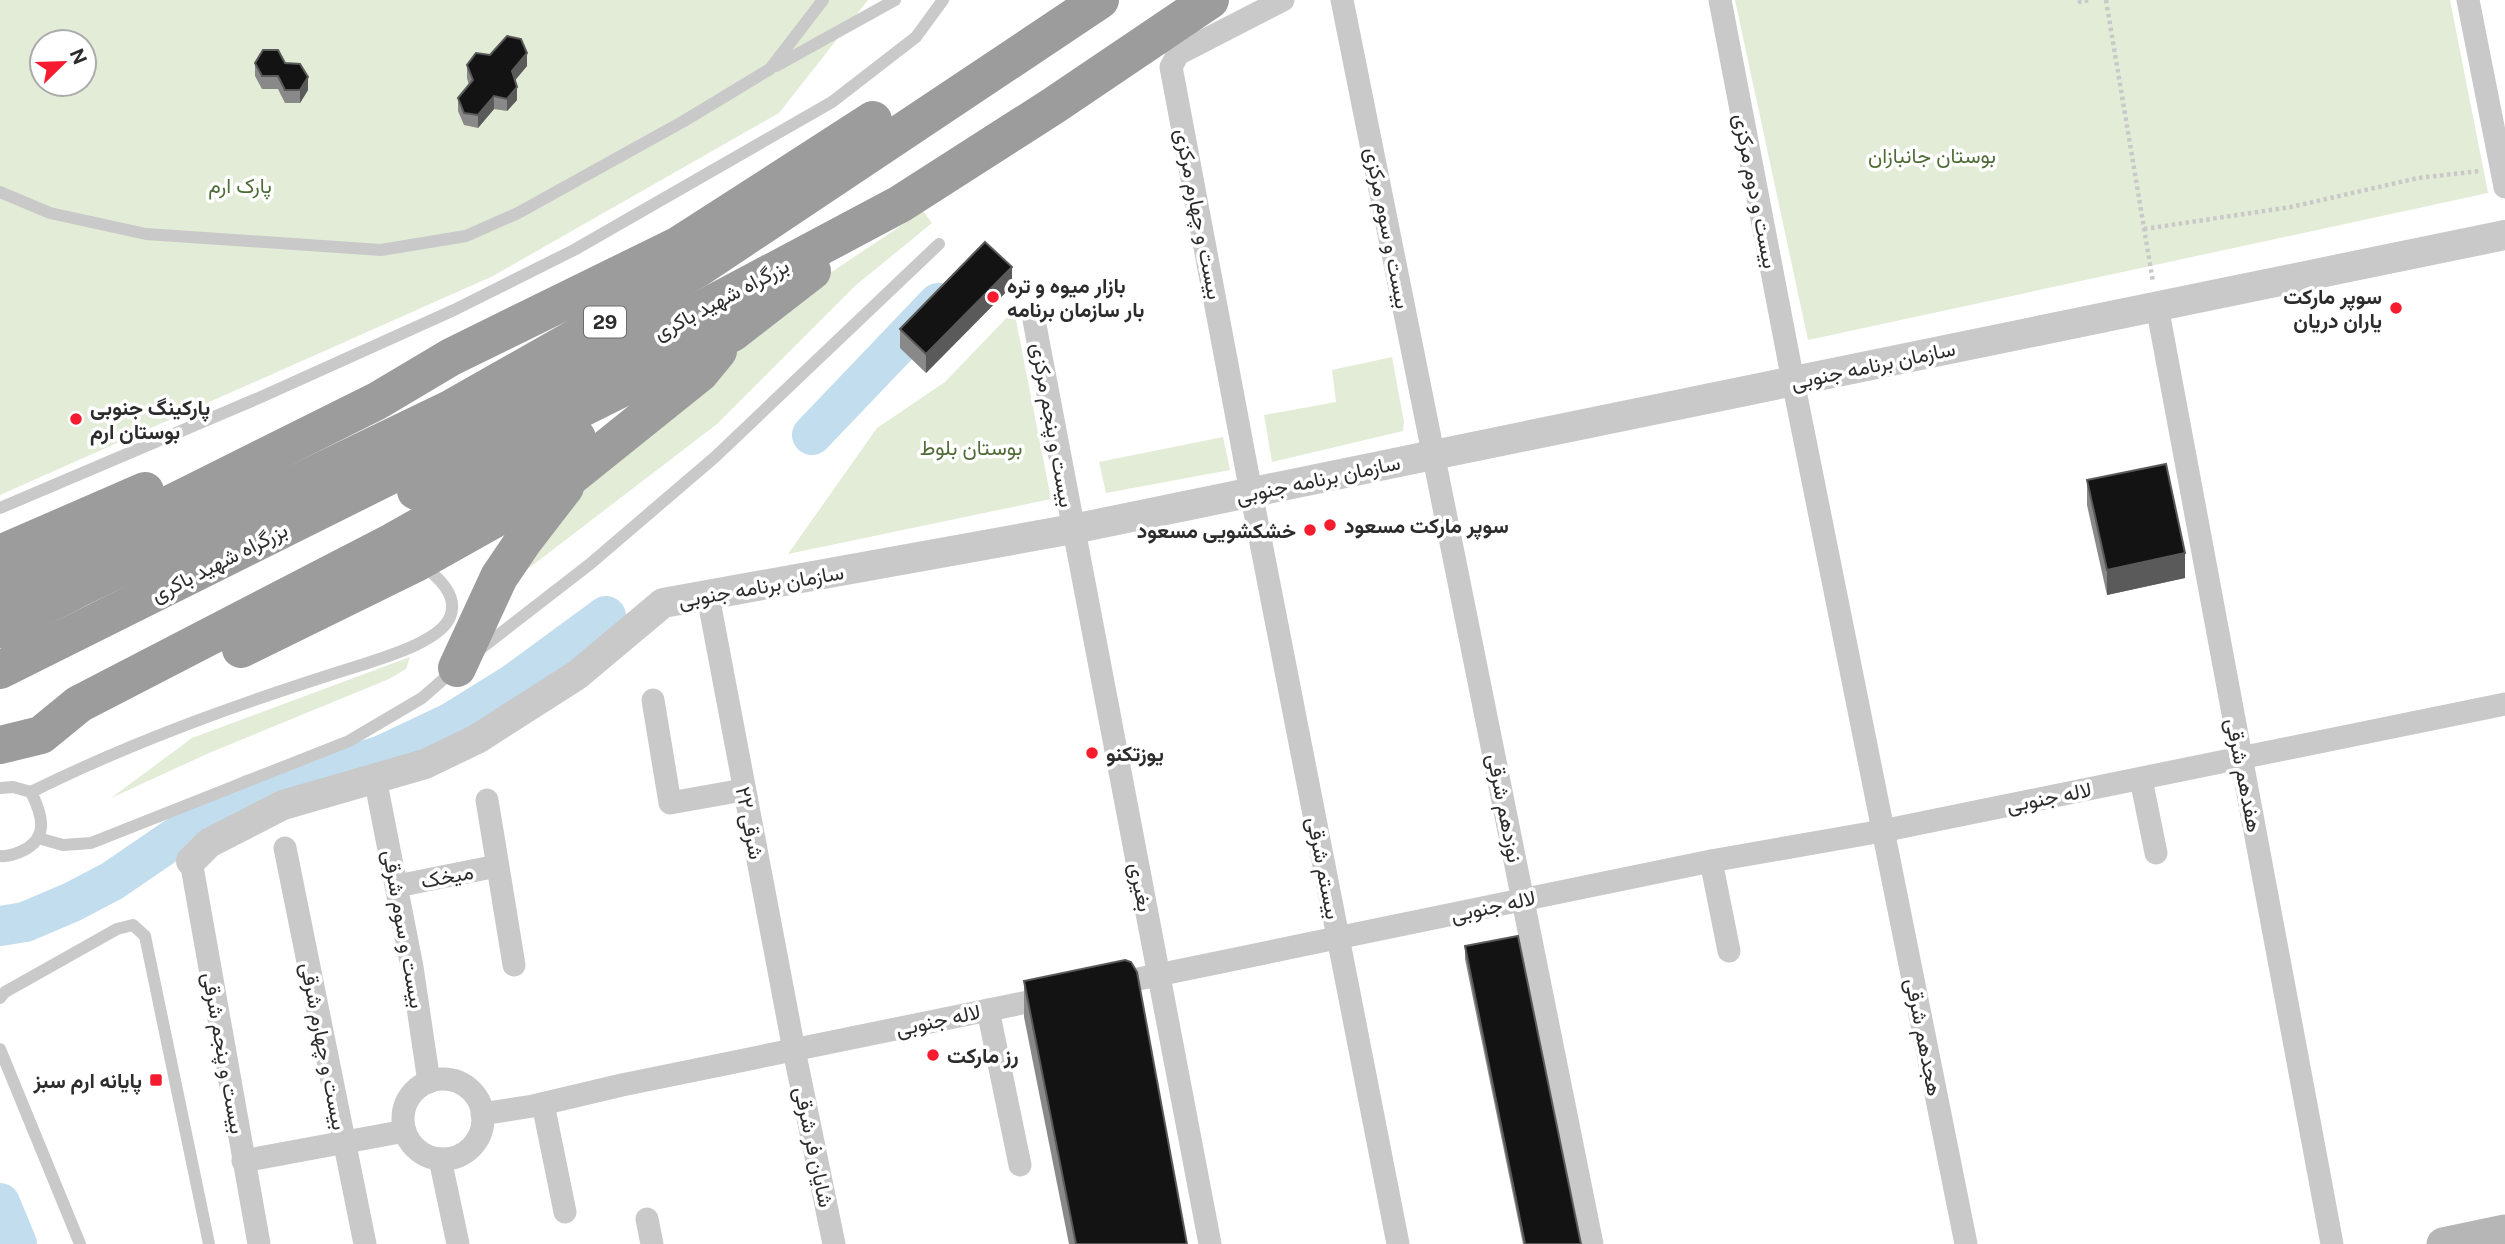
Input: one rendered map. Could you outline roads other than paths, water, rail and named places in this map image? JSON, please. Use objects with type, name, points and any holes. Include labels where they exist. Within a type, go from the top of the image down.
[{"type":"highway","name":"29","points":[[0,629],[71,574],[377,401],[451,356],[679,245],[995,40],[1066,0]]},
{"type":"highway","name":"29","points":[[0,589],[71,574],[452,408],[697,269],[1100,0]]},
{"type":"highway","name":"بزرگراه شهید باکری","points":[[69,650],[900,204],[1053,106],[1210,0]]},
{"type":"highway","name":"29","points":[[0,696],[69,650],[732,333],[900,204]]},
{"type":"highway","points":[[0,745],[41,735],[76,731],[415,563],[573,475],[700,373],[732,333]]},
{"type":"highway","points":[[41,735],[79,704],[392,542],[596,427],[629,400],[732,333]]},
{"type":"highway","points":[[0,554],[177,477],[392,376],[451,356]]},
{"type":"highway","points":[[457,668],[499,577],[573,475]]},
{"type":"highway","name":"29","points":[[0,670],[69,650]]},
{"type":"main road","points":[[2443,1244],[2505,1231]]},
{"type":"street","name":"بیست و چهارم مرکزی","points":[[1251,492],[1171,67],[1178,54],[1283,0]]},
{"type":"street","name":"بیست و سوم مرکزی","points":[[1342,0],[1433,455]]},
{"type":"street","name":"بیست و دوم مرکزی","points":[[1720,0],[1882,831]]},
{"type":"street","points":[[2468,0],[2503,177]]},
{"type":"street","name":"سازمان برنامه جنوبی","points":[[191,861],[209,843],[283,805],[425,764],[477,739],[577,676],[663,604],[1073,529],[2505,234]]},
{"type":"street","name":"هفدهم شرقی","points":[[2157,306],[2332,1244]]},
{"type":"street","name":"بیست و پنجم مرکزی","points":[[1034,320],[1073,529]]},
{"type":"street","name":"نوزدهم شرقی","points":[[1433,455],[1592,1244]]},
{"type":"street","name":"بیستم شرقی","points":[[1251,492],[1398,1244]]},
{"type":"street","name":"بغیری","points":[[1073,529],[1210,1244]]},
{"type":"street","name":"۲۲ شرقی","points":[[708,596],[794,1050]]},
{"type":"street","points":[[653,700],[670,803],[743,790]]},
{"type":"street","name":"لاله جنوبی","points":[[482,1114],[543,1104],[1711,861],[1882,831],[2505,704]]},
{"type":"street","name":"بیست و سوم شرقی","points":[[375,778],[412,967],[429,1082]]},
{"type":"street","points":[[2141,779],[2156,853]]},
{"type":"street","name":"میخک","points":[[486,800],[514,965]]},
{"type":"street","name":"هجدهم شرقی","points":[[1882,831],[1966,1244]]},
{"type":"street","name":"بیست و چهارم شرقی","points":[[285,848],[365,1244]]},
{"type":"street","name":"بیست و پنجم شرقی","points":[[191,861],[260,1244]]},
{"type":"street","points":[[1711,861],[1729,951]]},
{"type":"street","name":"میخک","points":[[397,886],[497,866]]},
{"type":"street","points":[[988,1010],[1020,1165]]},
{"type":"street","name":"شایان فر شرقی","points":[[794,1050],[834,1244]]},
{"type":"street","points":[[452,1080],[463,1085],[479,1102],[482,1114],[479,1137],[463,1154],[440,1159],[418,1150],[405,1131],[405,1107],[410,1097],[429,1082],[452,1080]]},
{"type":"street","points":[[543,1104],[565,1212]]},
{"type":"street","points":[[243,1161],[405,1131]]},
{"type":"street","points":[[440,1159],[458,1244]]},
{"type":"street","points":[[647,1219],[652,1244]]},
{"type":"lane","points":[[770,69],[823,0]]},
{"type":"lane","points":[[0,192],[50,213],[146,234],[381,250],[466,236],[518,213],[895,0]]},
{"type":"lane","points":[[0,508],[454,310],[574,250],[832,102],[916,37],[943,0]]},
{"type":"lane","points":[[38,838],[63,845],[91,843],[349,741],[422,698],[590,564],[715,457],[939,244]]},
{"type":"lane","points":[[0,788],[13,787],[31,792],[99,759],[192,722],[405,650],[439,631],[451,617],[451,596],[438,577],[415,563]]},
{"type":"lane","points":[[0,856],[6,857],[21,851],[31,846],[38,838],[43,823],[31,792]]},
{"type":"lane","points":[[0,999],[5,992],[117,929],[133,925],[145,936],[209,1244]]},
{"type":"lane","points":[[0,1049],[80,1244]]},
{"type":"waterway","points":[[812,435],[938,303]]},
{"type":"waterway","points":[[0,926],[25,922],[72,902],[112,881],[213,812],[252,794],[380,756],[452,722],[513,684],[606,616]]},
{"type":"waterway","points":[[0,1203],[17,1244]]},
{"type":"place","name":"بازار میوه و تره بار سازمان برنامه","points":[[993,297]]},
{"type":"place","name":"سوپر مارکت یاران دریان","points":[[2396,308]]},
{"type":"place","name":"پارکینگ جنوبی بوستان ارم","points":[[76,419]]},
{"type":"place","name":"سوپر مارکت مسعود","points":[[1330,525]]},
{"type":"place","name":"خشکشویی مسعود","points":[[1310,530]]},
{"type":"place","name":"یوزتکنو","points":[[1092,753]]},
{"type":"place","name":"رز مارکت","points":[[933,1055]]},
{"type":"place","name":"پایانه ارم سبز","points":[[156,1080]]},
{"type":"park label","name":"بوستان جانبازان","points":[[1932,155]]},
{"type":"park label","name":"پارک ارم","points":[[240,185]]},
{"type":"park label","name":"بوستان بلوط","points":[[971,447]]}]
